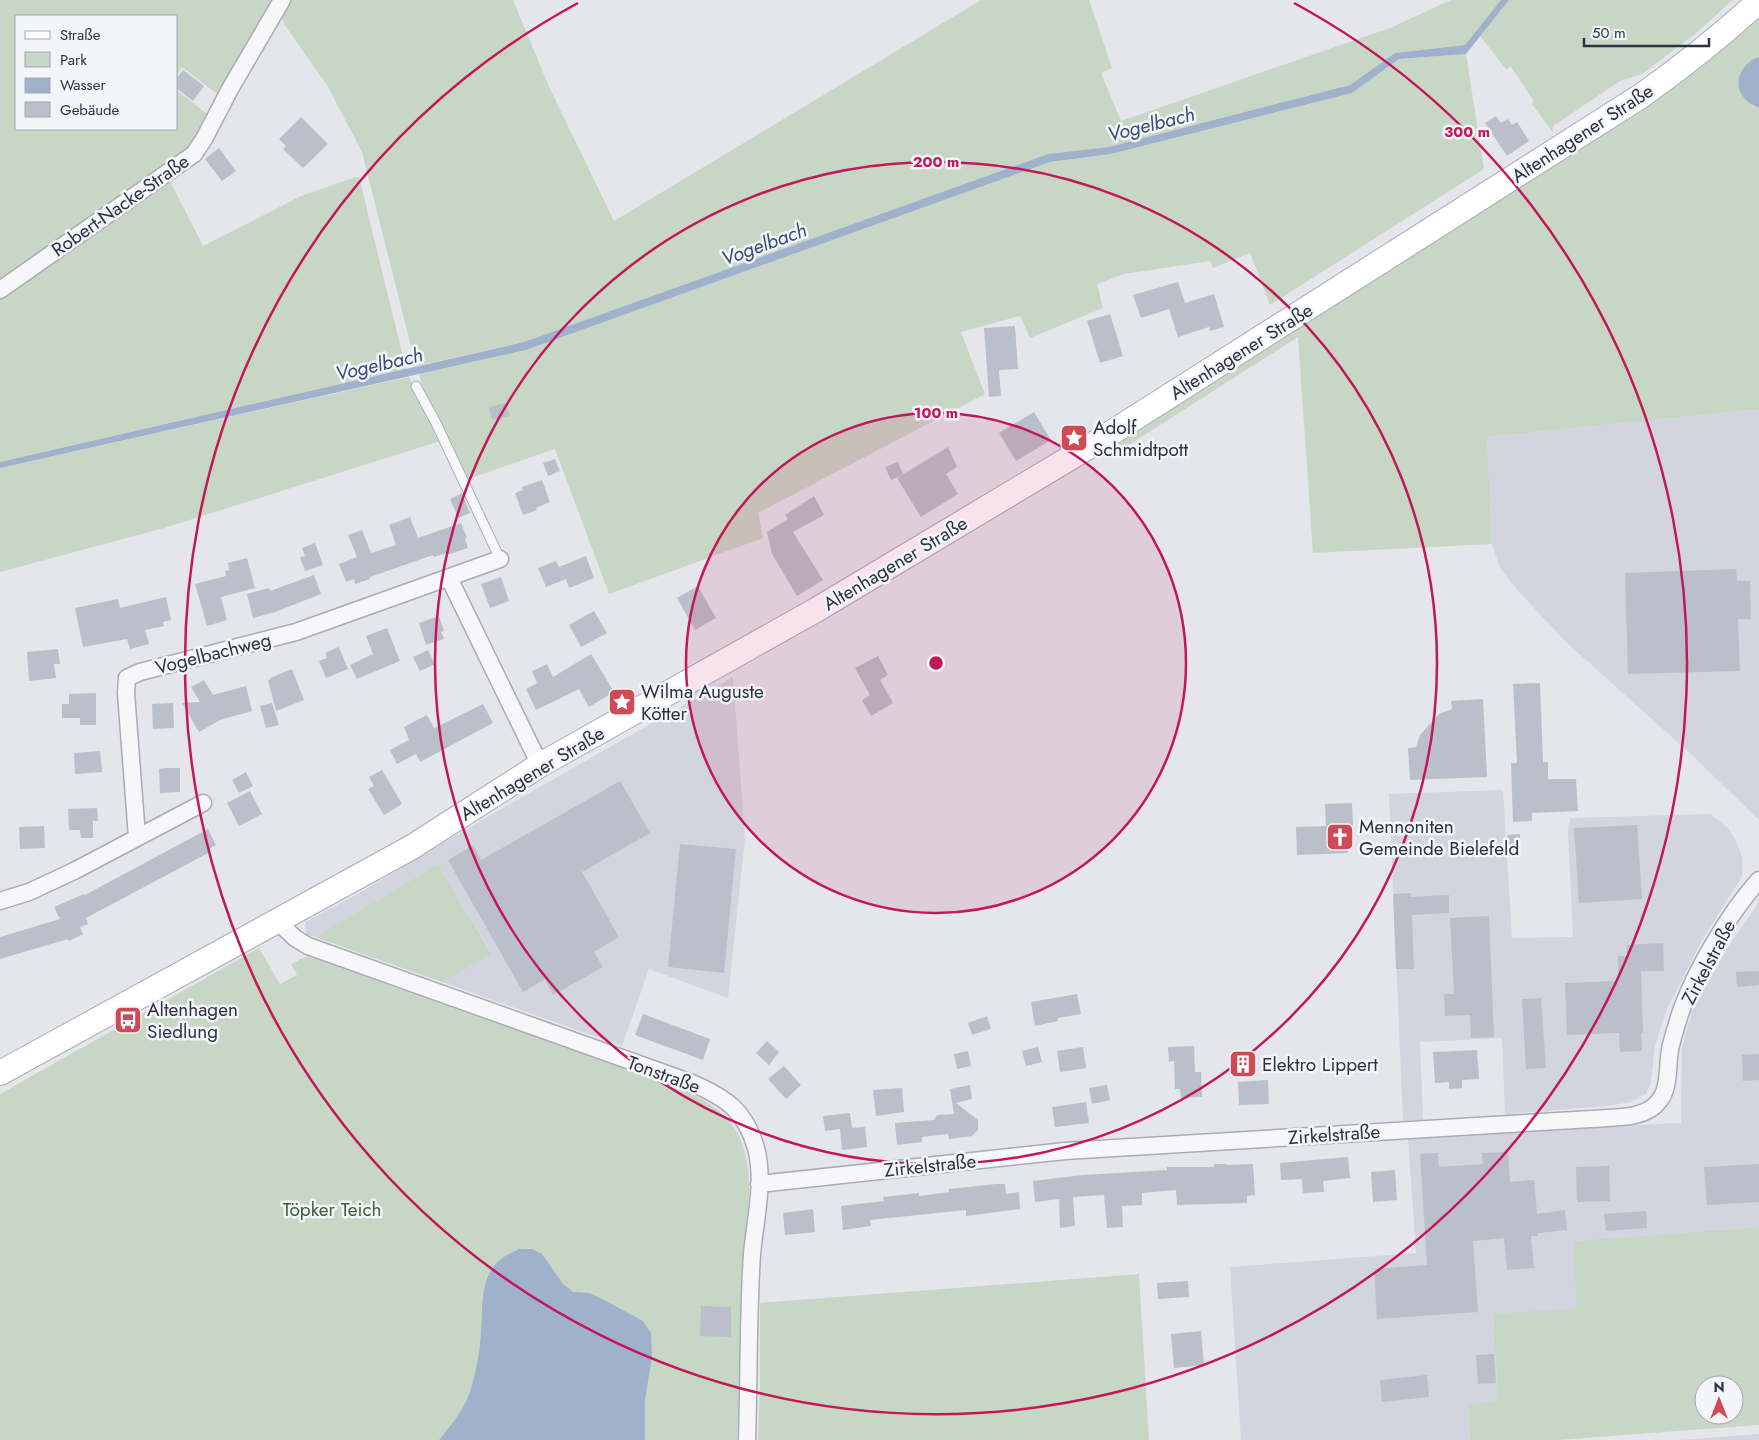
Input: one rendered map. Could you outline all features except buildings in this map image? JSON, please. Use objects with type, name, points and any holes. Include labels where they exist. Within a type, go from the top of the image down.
[{"type":"main road","name":"Altenhagener Straße","points":[[0,1073],[412,846],[540,765],[816,610],[1100,440],[1641,96],[1674,73],[1759,1]]},
{"type":"street","name":"Robert-Nacke-Straße","points":[[0,290],[194,154],[282,0]]},
{"type":"street","name":"Vogelbachweg","points":[[136,837],[126,693],[127,678],[140,672],[296,632],[500,559]]},
{"type":"street","points":[[449,578],[540,765]]},
{"type":"street","points":[[0,901],[29,892],[74,871],[202,802]]},
{"type":"street","name":"Zirkelstraße","points":[[759,1184],[1065,1151],[1592,1119],[1633,1115],[1649,1111],[1660,1101],[1666,1084],[1670,1049],[1680,1015],[1692,986],[1714,943],[1747,894],[1759,880]]},
{"type":"street","name":"Tonstraße","points":[[277,921],[295,938],[308,946],[692,1083],[717,1094],[732,1105],[741,1116],[756,1148],[759,1184],[752,1255],[747,1440]]},
{"type":"lane","points":[[416,386],[436,423],[500,559]]},
{"type":"shaded area","points":[[1759,409],[1759,820],[1693,756],[1566,642],[1520,593],[1500,568],[1492,544],[1487,437]]},
{"type":"shaded area","points":[[733,677],[745,838],[728,998],[649,969],[622,1046],[442,982],[492,953],[438,864],[315,937],[306,934],[305,922],[354,896],[496,812]]},
{"type":"shaded area","points":[[1503,790],[1512,938],[1573,937],[1568,831],[1570,818],[1711,814],[1728,828],[1737,843],[1742,857],[1742,877],[1703,938],[1666,1011],[1655,1046],[1651,1082],[1646,1094],[1631,1102],[1607,1106],[1505,1114],[1502,1038],[1420,1042],[1423,1120],[1403,1121],[1389,794]]},
{"type":"shaded area","points":[[1759,902],[1759,1227],[1574,1241],[1578,1308],[1493,1315],[1498,1401],[1468,1404],[1470,1440],[1241,1440],[1230,1267],[1416,1253],[1408,1138],[1506,1131],[1681,1123],[1682,1048],[1692,1011],[1728,947]]},
{"type":"shaded area","points":[[1759,1434],[1759,1440],[1680,1440]]},
{"type":"green space","points":[[0,0],[277,0],[221,97],[182,67],[178,72],[178,15],[15,15],[15,130],[178,130],[178,92],[211,117],[191,152],[0,286]]},
{"type":"green space","points":[[289,0],[513,0],[550,89],[614,221],[981,0],[1089,0],[1112,68],[1101,73],[1121,121],[1390,28],[1451,0],[1501,0],[1465,45],[1395,53],[1350,85],[1109,147],[1048,154],[524,342],[416,366],[362,152],[327,85],[284,24],[282,17]]},
{"type":"green space","points":[[1509,0],[1733,0],[1695,34],[1642,74],[1620,81],[1553,126],[1553,133],[1532,104],[1534,101],[1511,67],[1506,69],[1480,36]]},
{"type":"green space","points":[[1759,14],[1759,57],[1748,63],[1740,76],[1752,106],[1759,108],[1759,409],[1487,437],[1492,544],[1313,553],[1298,337],[1107,459],[1110,445]]},
{"type":"green space","points":[[1466,54],[1484,169],[1270,305],[1250,253],[1213,268],[1210,261],[1124,274],[1097,284],[1103,308],[1030,338],[1020,316],[961,332],[985,394],[758,513],[763,538],[609,594],[555,449],[468,479],[425,395],[419,374],[526,350],[1050,162],[1111,154],[1352,93],[1399,59]]},
{"type":"green space","points":[[359,177],[406,369],[0,462],[0,296],[170,181],[203,246],[301,196]]},
{"type":"green space","points":[[409,377],[440,441],[164,528],[0,572],[0,468]]},
{"type":"green space","points":[[438,864],[492,954],[442,982],[315,937]]},
{"type":"green space","name":"Töpker Teich","points":[[259,948],[280,984],[297,975],[291,964],[307,956],[686,1091],[711,1105],[726,1117],[741,1141],[748,1168],[749,1183],[737,1440],[0,1440],[0,1094]]},
{"type":"green space","points":[[1759,1227],[1759,1425],[1558,1440],[1470,1440],[1468,1404],[1498,1401],[1493,1314],[1577,1308],[1573,1241]]},
{"type":"green space","points":[[1139,1274],[1149,1440],[758,1440],[760,1303]]},
{"type":"water","points":[[1501,0],[1509,0],[1466,54],[1399,59],[1352,93],[1111,154],[1050,162],[526,350],[0,468],[0,462],[524,342],[1048,154],[1109,147],[1350,85],[1395,53],[1465,45]]},
{"type":"water","points":[[1759,57],[1759,108],[1746,100],[1739,89],[1738,83],[1743,69],[1749,62]]},
{"type":"water","points":[[519,1249],[532,1249],[542,1254],[563,1284],[573,1292],[590,1293],[606,1301],[643,1321],[651,1333],[652,1357],[645,1399],[645,1440],[439,1440],[460,1412],[470,1392],[479,1355],[486,1281],[499,1261]]},
{"type":"place","name":"Adolf Schmidtpott","points":[[1074,438]]},
{"type":"place","name":"Wilma Auguste Kötter","points":[[622,702]]},
{"type":"place","name":"Mennoniten Gemeinde Bielefeld","points":[[1340,837]]},
{"type":"place","name":"Altenhagen Siedlung","points":[[128,1020]]},
{"type":"place","name":"Elektro Lippert","points":[[1243,1064]]},
{"type":"water label","name":"Vogelbach","points":[[1151,124]]},
{"type":"water label","name":"Vogelbach","points":[[764,244]]},
{"type":"water label","name":"Vogelbach","points":[[379,364]]}]
